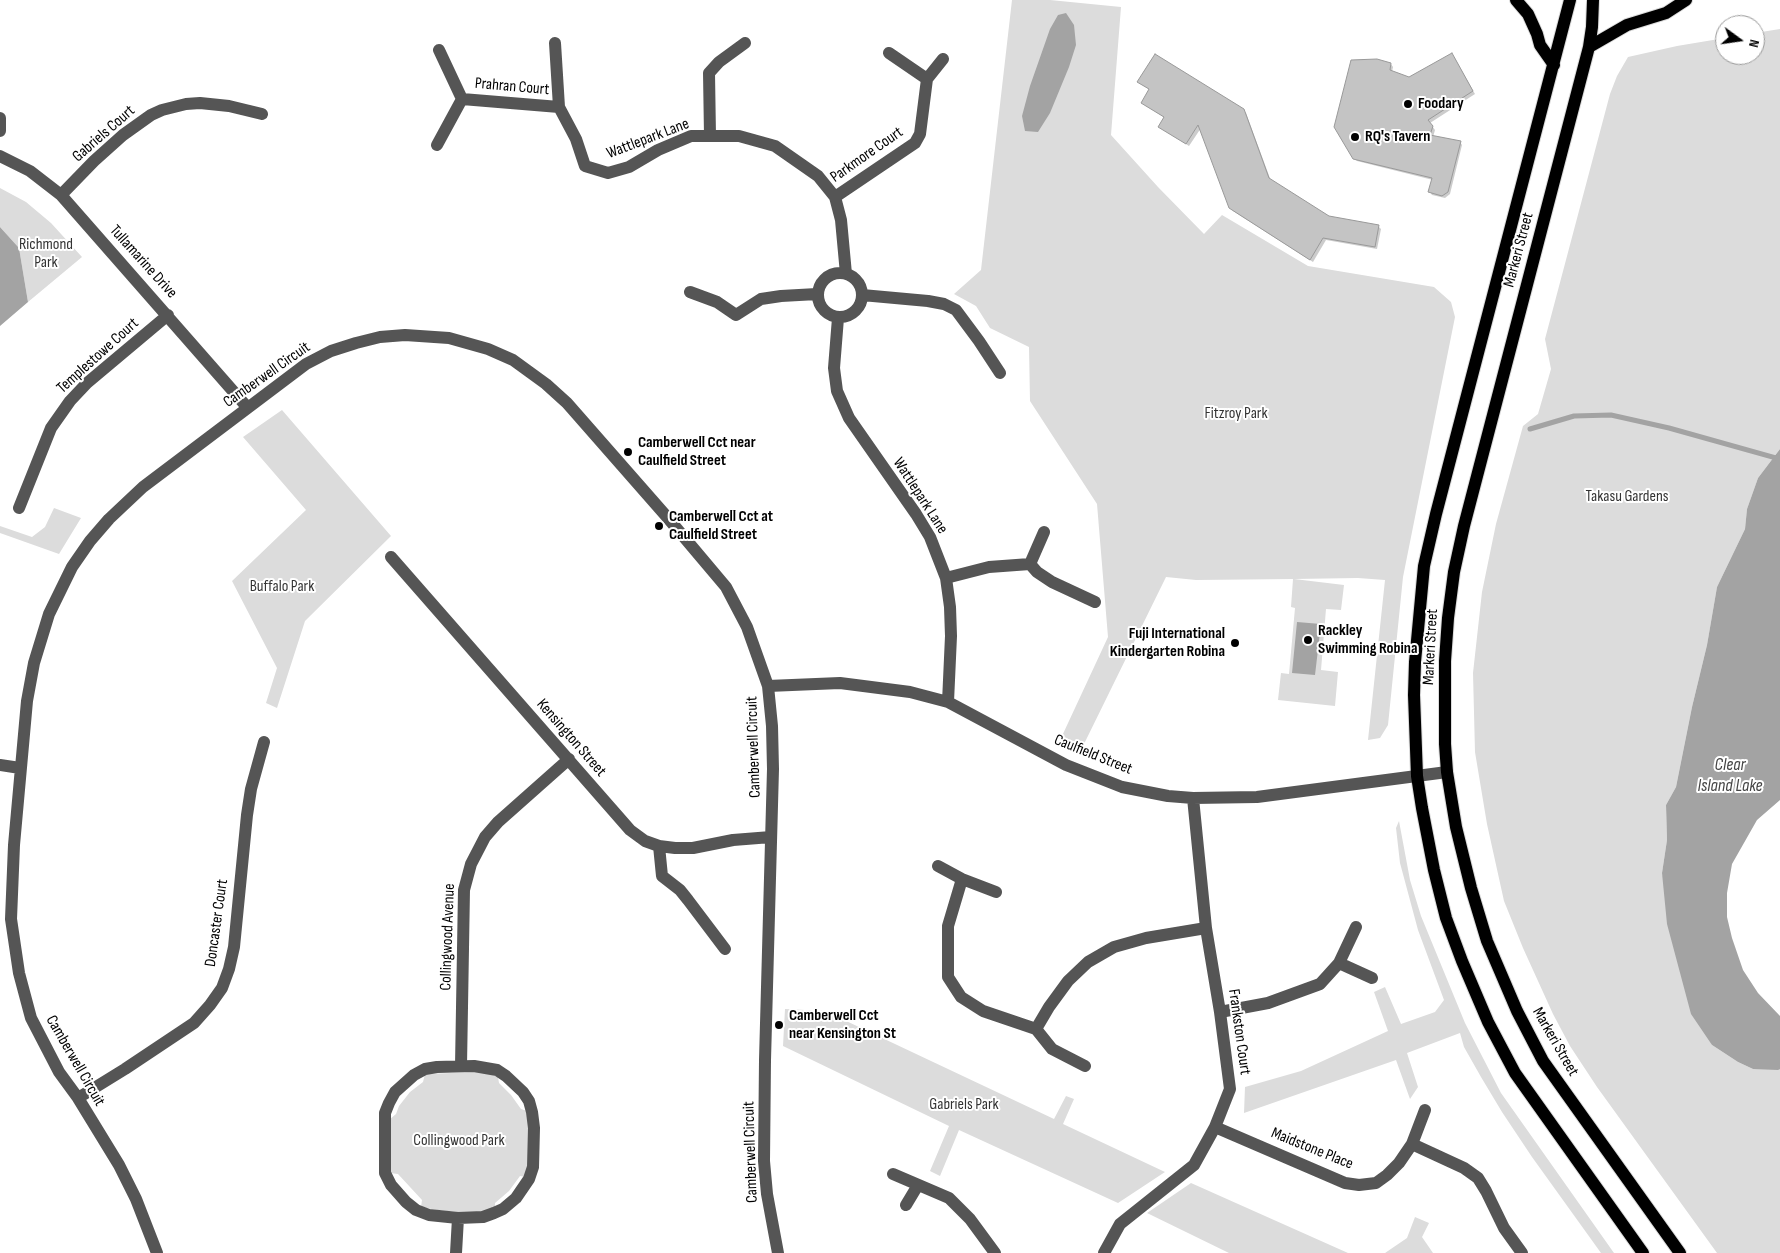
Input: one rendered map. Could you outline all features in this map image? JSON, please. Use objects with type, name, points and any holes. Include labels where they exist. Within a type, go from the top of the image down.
[{"type":"main road","points":[[1516,0],[1528,14],[1540,45],[1554,65]]},
{"type":"main road","name":"Markeri Street","points":[[1570,0],[1424,566],[1414,662],[1417,776],[1434,870],[1446,918],[1488,1022],[1515,1073],[1643,1253]]},
{"type":"main road","name":"Markeri Street","points":[[1593,0],[1589,48],[1464,526],[1454,572],[1448,618],[1445,668],[1447,772],[1456,827],[1471,888],[1487,941],[1518,1011],[1543,1061],[1680,1253]]},
{"type":"main road","points":[[1589,48],[1627,25],[1666,14],[1686,0]]},
{"type":"street","name":"Prahran Court","points":[[554,43],[559,107],[576,139],[585,166]]},
{"type":"street","points":[[710,136],[709,73],[719,62],[745,43]]},
{"type":"street","name":"Prahran Court","points":[[439,50],[462,99]]},
{"type":"street","points":[[888,53],[927,79],[943,59]]},
{"type":"street","name":"Parkmore Court","points":[[835,197],[915,143],[920,134],[927,79]]},
{"type":"street","name":"Prahran Court","points":[[462,99],[559,107]]},
{"type":"street","name":"Prahran Court","points":[[437,145],[462,99]]},
{"type":"street","name":"Gabriels Court","points":[[61,195],[123,135],[151,115],[162,110],[186,104],[200,104],[229,106],[262,114]]},
{"type":"street","points":[[0,118],[0,131]]},
{"type":"street","name":"Wattlepark Lane","points":[[585,166],[608,173],[629,168],[658,150],[691,136],[739,136],[775,146],[818,176],[835,197],[841,220],[846,274]]},
{"type":"street","name":"Tullamarine Drive","points":[[0,156],[30,171],[61,195],[247,407]]},
{"type":"street","points":[[838,273],[846,274],[856,280],[862,295],[859,306],[853,313],[846,317],[838,318],[827,314],[822,308],[818,294],[819,287],[824,280],[830,275],[838,273]]},
{"type":"street","points":[[690,292],[717,302],[736,316],[761,299],[818,294]]},
{"type":"street","points":[[862,295],[928,301],[944,304],[956,310],[1000,373]]},
{"type":"street","name":"Templestowe Court","points":[[18,508],[51,428],[70,401],[87,383],[168,315]]},
{"type":"street","name":"Wattlepark Lane","points":[[838,318],[834,368],[837,391],[849,418],[930,537],[946,578],[951,636],[948,702]]},
{"type":"street","name":"Camberwell Circuit","points":[[157,1253],[136,1199],[119,1165],[78,1098],[59,1072],[31,1018],[18,973],[11,919],[20,768],[27,701],[34,663],[48,614],[72,567],[90,540],[143,487],[306,364],[331,351],[380,337],[405,335],[449,338],[488,349],[513,360],[546,384],[567,404],[726,587],[747,628],[768,686],[772,726],[764,1161],[767,1194],[778,1253]]},
{"type":"street","points":[[1030,564],[1044,532]]},
{"type":"street","name":"Kensington Street","points":[[391,557],[630,830],[646,841],[660,846],[675,848],[693,848],[733,840],[771,837]]},
{"type":"street","points":[[946,578],[990,567],[1030,564]]},
{"type":"street","points":[[1030,564],[1037,572],[1052,582],[1095,602]]},
{"type":"street","name":"Caulfield Street","points":[[768,686],[840,683],[910,692],[948,702],[1066,765],[1122,787],[1168,796],[1193,798],[1284,795],[1447,772]]},
{"type":"street","name":"Doncaster Court","points":[[78,1098],[194,1023],[222,988],[234,947],[247,815],[251,789],[264,742]]},
{"type":"street","name":"Collingwood Avenue","points":[[461,1066],[464,899],[466,878],[470,864],[485,837],[498,822],[568,759]]},
{"type":"street","points":[[0,765],[20,768]]},
{"type":"street","name":"Frankston Court","points":[[1104,1253],[1120,1224],[1194,1165],[1215,1127],[1230,1089],[1206,928],[1193,798]]},
{"type":"street","points":[[660,846],[662,876],[680,890],[726,949]]},
{"type":"street","points":[[938,866],[962,879],[996,892]]},
{"type":"street","points":[[962,879],[948,926],[948,977],[961,997],[983,1011],[1036,1029],[1052,1049],[1085,1066]]},
{"type":"street","points":[[1220,1012],[1268,1003],[1320,984],[1339,963],[1356,927]]},
{"type":"street","points":[[1036,1029],[1068,981],[1088,962],[1114,947],[1146,938],[1206,928]]},
{"type":"street","points":[[1339,963],[1372,978]]},
{"type":"street","points":[[461,1066],[497,1070],[506,1076],[523,1092],[529,1101],[534,1128],[533,1168],[529,1178],[516,1198],[503,1209],[483,1217],[458,1218],[430,1215],[416,1210],[391,1185],[385,1173],[385,1113],[395,1092],[414,1075],[425,1069],[461,1066]]},
{"type":"street","name":"Maidstone Place","points":[[1215,1127],[1345,1183],[1359,1185],[1376,1183],[1399,1163],[1412,1144],[1425,1110]]},
{"type":"street","points":[[1412,1144],[1464,1168],[1478,1178],[1504,1228],[1522,1253]]},
{"type":"street","points":[[893,1174],[949,1198],[970,1219],[995,1253]]},
{"type":"street","points":[[906,1205],[918,1185]]},
{"type":"street","points":[[456,1253],[458,1218]]},
{"type":"green space","name":"Fitzroy Park","points":[[1012,0],[1050,0],[1121,7],[1111,135],[1204,234],[1222,215],[1308,266],[1434,287],[1451,302],[1455,317],[1403,577],[1388,725],[1380,738],[1368,740],[1385,580],[1358,578],[1294,579],[1344,585],[1341,610],[1326,609],[1321,670],[1338,672],[1335,706],[1278,700],[1281,673],[1289,674],[1295,608],[1291,607],[1293,579],[1196,580],[1166,577],[1083,746],[1062,736],[1108,637],[1097,504],[1030,401],[1029,347],[990,328],[976,306],[954,294],[981,270]]},
{"type":"green space","name":"Takasu Gardens","points":[[1780,29],[1780,449],[1758,478],[1747,509],[1745,529],[1717,587],[1707,645],[1676,787],[1666,805],[1667,840],[1662,873],[1712,1045],[1738,1062],[1753,1069],[1780,1069],[1780,1253],[1717,1253],[1597,1087],[1570,1046],[1523,948],[1504,901],[1487,824],[1475,752],[1473,673],[1482,592],[1496,524],[1523,426],[1538,414],[1551,369],[1545,339],[1610,94],[1617,76],[1628,57],[1715,40],[1715,65],[1765,65],[1765,31]]},
{"type":"green space","name":"Richmond Park","points":[[0,188],[26,202],[51,223],[82,257],[28,302],[19,248],[0,227]]},
{"type":"green space","name":"Buffalo Park","points":[[282,410],[391,536],[305,621],[277,708],[266,703],[277,668],[232,581],[306,510],[243,437]]},
{"type":"green space","points":[[54,508],[81,518],[59,554],[0,533],[0,526],[32,537],[45,527]]},
{"type":"green space","points":[[1399,821],[1410,880],[1421,916],[1465,1023],[1501,1093],[1614,1253],[1601,1253],[1532,1157],[1481,1077],[1464,1047],[1460,1033],[1407,1053],[1418,1087],[1410,1099],[1396,1060],[1244,1113],[1245,1087],[1301,1071],[1388,1031],[1374,992],[1385,987],[1401,1024],[1435,1012],[1444,1000],[1418,930],[1400,863],[1396,828]]},
{"type":"green space","name":"Gabriels Park","points":[[785,1009],[825,1011],[1054,1119],[1066,1096],[1074,1099],[1063,1124],[1165,1172],[1118,1203],[959,1130],[940,1176],[930,1171],[949,1126],[783,1046]]},
{"type":"green space","name":"Collingwood Park","points":[[488,1073],[498,1077],[499,1083],[521,1109],[527,1111],[529,1124],[526,1177],[520,1176],[509,1191],[495,1203],[495,1209],[482,1212],[458,1212],[421,1207],[422,1200],[398,1174],[390,1173],[389,1120],[396,1114],[399,1106],[410,1092],[423,1082],[425,1074]]},
{"type":"green space","points":[[1191,1183],[1348,1253],[1229,1253],[1147,1213]]},
{"type":"green space","points":[[1415,1217],[1429,1223],[1422,1237],[1433,1253],[1385,1253],[1407,1238]]},
{"type":"water","points":[[1066,13],[1074,25],[1076,45],[1069,67],[1050,113],[1038,132],[1025,131],[1022,116],[1030,86],[1050,29],[1058,15]]},
{"type":"water","points":[[0,227],[19,248],[28,302],[0,326]]},
{"type":"water","name":"Clear Island Lake","points":[[1780,449],[1780,800],[1757,820],[1732,864],[1727,893],[1727,917],[1743,970],[1758,993],[1780,1016],[1780,1069],[1778,1070],[1753,1069],[1738,1062],[1712,1045],[1691,1014],[1667,924],[1662,873],[1667,840],[1666,805],[1676,787],[1707,645],[1717,587],[1745,529],[1747,509],[1758,478]]},
{"type":"water","points":[[1297,622],[1321,624],[1315,675],[1292,673]]},
{"type":"building","points":[[1452,53],[1473,91],[1428,120],[1433,126],[1430,135],[1461,141],[1448,192],[1442,196],[1428,192],[1432,178],[1353,159],[1334,127],[1351,60],[1377,59],[1391,63],[1390,70],[1409,77]]},
{"type":"building","points":[[1155,54],[1244,109],[1269,178],[1329,216],[1379,225],[1375,247],[1323,238],[1310,260],[1229,208],[1198,125],[1186,144],[1158,127],[1164,117],[1141,103],[1149,89],[1137,82]]},
{"type":"waterway","points":[[1530,429],[1574,416],[1611,415],[1669,428],[1780,459]]},
{"type":"place","name":"Foodary","points":[[1408,104]]},
{"type":"place","name":"RQ's Tavern","points":[[1355,137]]},
{"type":"place","name":"Camberwell Cct near Caulfield Street","points":[[628,452]]},
{"type":"place","name":"Camberwell Cct at Caulfield Street","points":[[659,526]]},
{"type":"place","name":"Rackley Swimming Robina","points":[[1308,640]]},
{"type":"place","name":"Fuji International Kindergarten Robina","points":[[1235,643]]},
{"type":"place","name":"Camberwell Cct near Kensington St","points":[[779,1025]]}]
